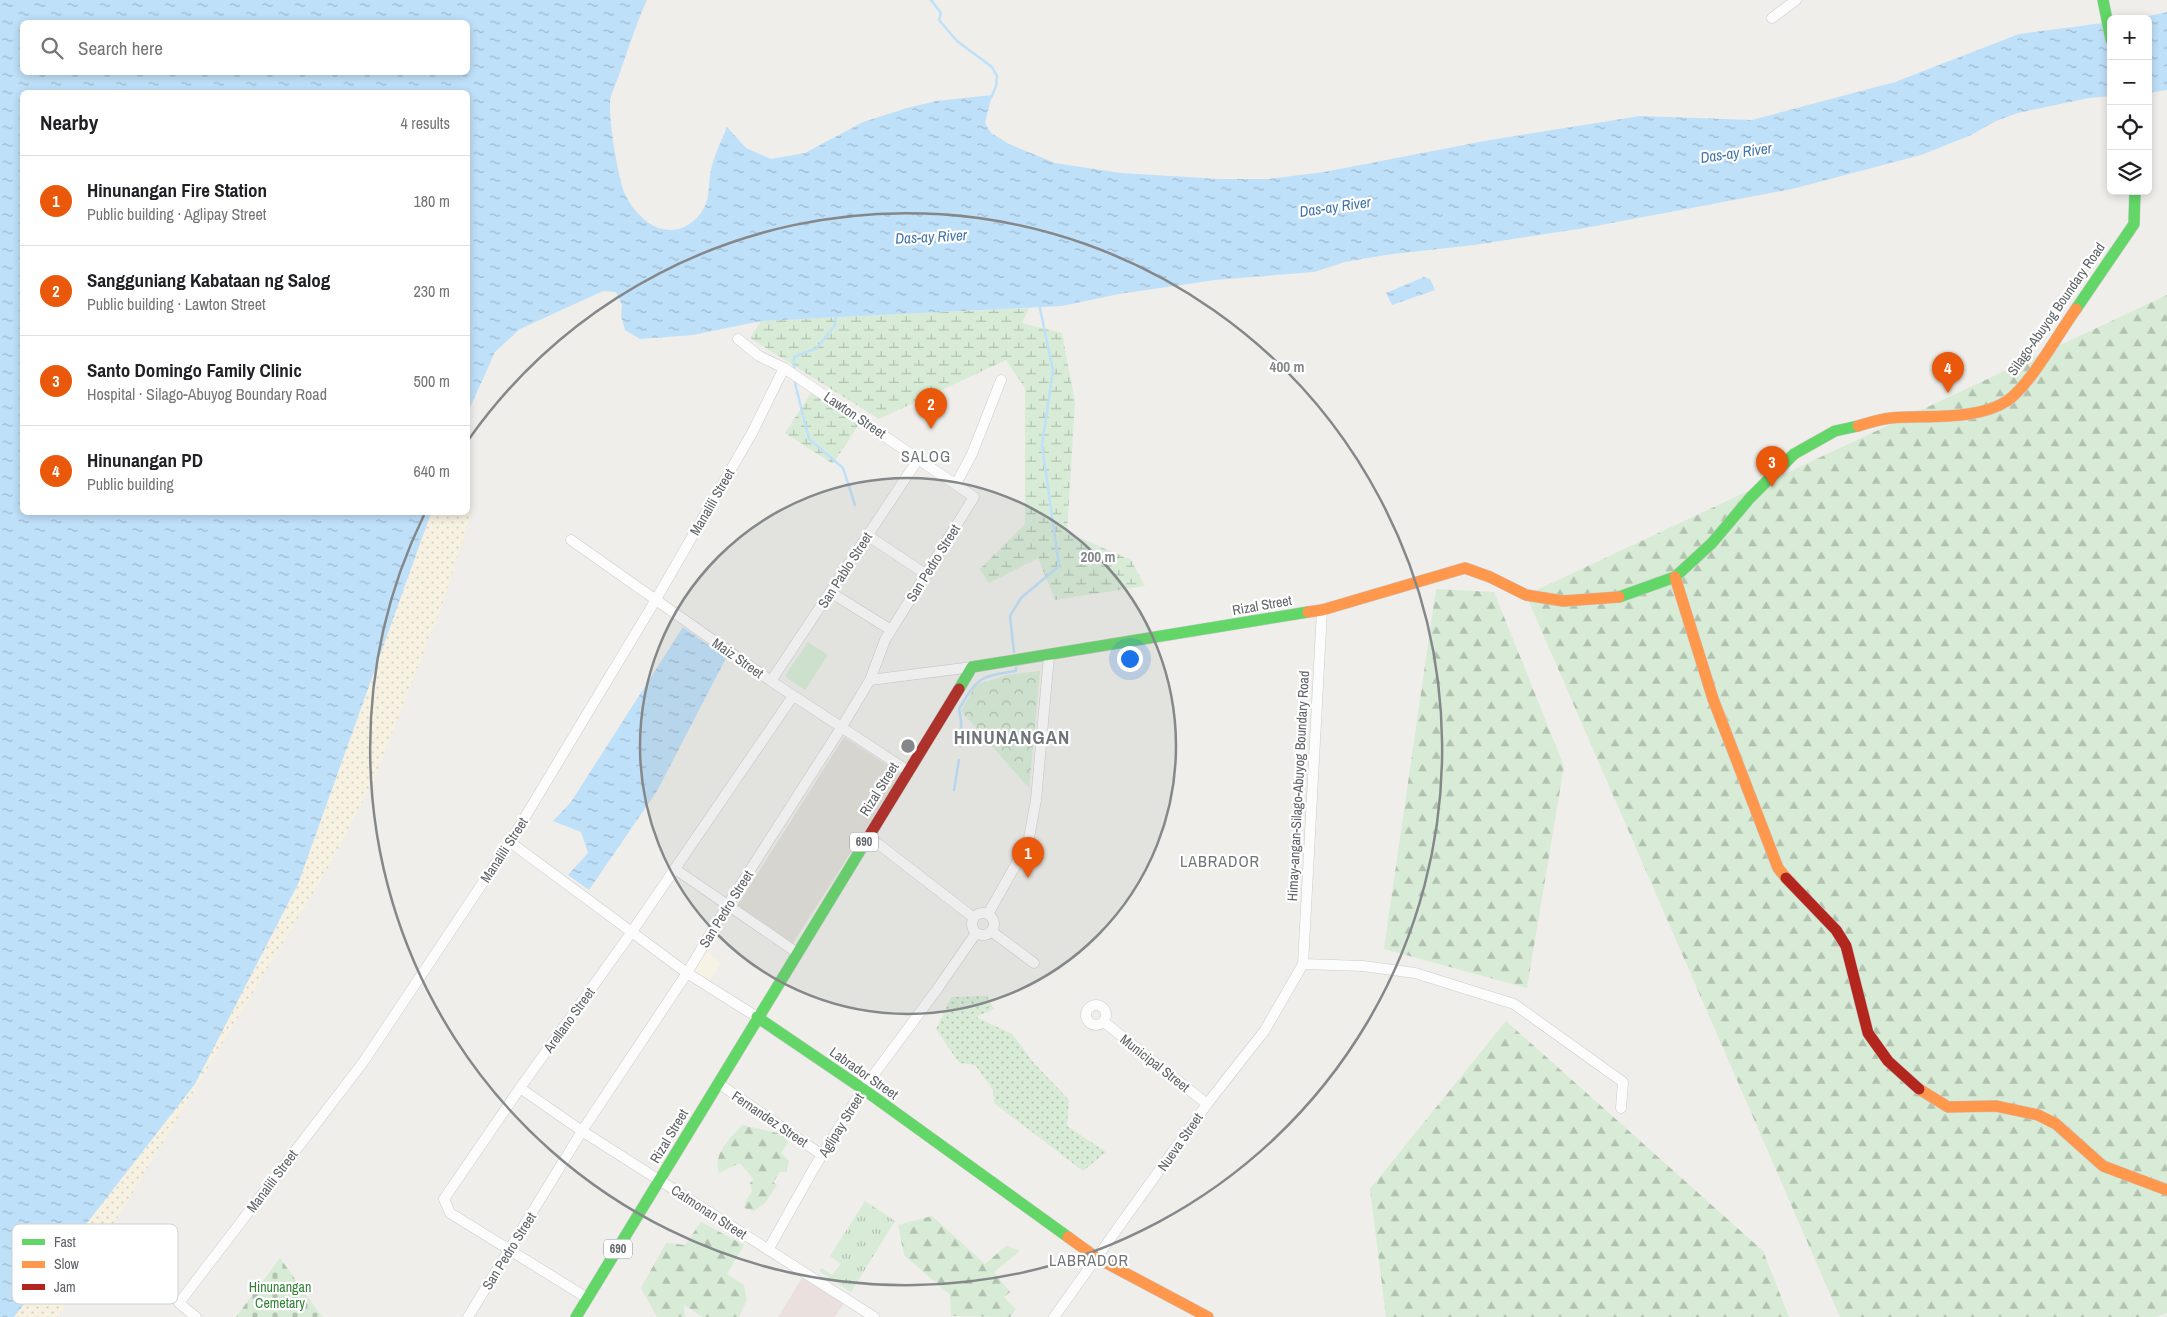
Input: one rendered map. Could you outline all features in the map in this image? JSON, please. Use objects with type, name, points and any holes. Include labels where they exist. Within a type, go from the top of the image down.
[{"type":"main road","points":[[2103,0],[2107,20]]},
{"type":"main road","name":"Silago-Abuyog Boundary Road","points":[[1322,610],[1465,568],[1490,577],[1526,595],[1563,602],[1614,599],[1675,577],[1712,543],[1750,498],[1794,454],[1834,430],[1889,418],[1940,416],[1987,411],[2008,400],[2028,379],[2134,224],[2135,195]]},
{"type":"main road","points":[[1675,577],[1713,700],[1778,868],[1792,886],[1836,930],[1846,946],[1868,1033],[1888,1061],[1914,1086],[1948,1107],[1996,1106],[2038,1115],[2056,1124],[2103,1166],[2167,1190]]},
{"type":"main road","name":"Rizal Street","points":[[660,1181],[796,952],[972,667],[1049,656],[1322,610]]},
{"type":"main road","name":"Labrador Street","points":[[757,1017],[863,1089],[1097,1258],[1208,1317]]},
{"type":"main road","name":"690","points":[[576,1317],[660,1181]]},
{"type":"street","points":[[1772,18],[1796,0]]},
{"type":"street","name":"Lawton Street","points":[[738,339],[759,356],[797,376],[974,497]]},
{"type":"street","name":"Manalili Street","points":[[196,1317],[179,1303],[364,1061],[510,842],[655,601],[752,433],[784,368]]},
{"type":"street","points":[[956,484],[972,454],[1001,380]]},
{"type":"street","name":"San Pablo Street","points":[[771,681],[919,458]]},
{"type":"street","name":"San Pedro Street","points":[[468,1317],[511,1250],[582,1131],[687,973],[727,906],[841,728],[870,680],[885,640],[974,497]]},
{"type":"street","points":[[867,535],[927,575]]},
{"type":"street","name":"Maiz Street","points":[[571,540],[771,681],[908,771]]},
{"type":"street","points":[[830,592],[891,630]]},
{"type":"street","name":"Himay-angan-Silago-Abuyog Boundary Road","points":[[1303,964],[1322,610]]},
{"type":"street","points":[[988,914],[1028,843],[1030,836],[1036,800],[1049,656]]},
{"type":"street","points":[[870,680],[972,667]]},
{"type":"street","name":"Arellano Street","points":[[587,1298],[450,1213],[444,1200],[520,1088],[631,933],[793,696]]},
{"type":"street","points":[[868,836],[974,918]]},
{"type":"street","name":"Labrador Street","points":[[510,842],[687,973],[757,1017]]},
{"type":"street","points":[[675,869],[796,952]]},
{"type":"street","points":[[982,913],[988,914],[993,920],[991,931],[982,935],[976,933],[972,924],[974,918],[982,913]]},
{"type":"street","points":[[991,931],[1034,962]]},
{"type":"street","name":"Aglipay Street","points":[[768,1250],[822,1154],[863,1089],[976,933]]},
{"type":"street","points":[[1303,964],[1363,966],[1415,973],[1514,1004],[1623,1082],[1621,1108]]},
{"type":"street","name":"Nueva Street","points":[[1054,1317],[1207,1104],[1265,1030],[1303,964]]},
{"type":"street","name":"Municipal Street","points":[[1104,1022],[1207,1104]]},
{"type":"street","name":"Fernandez Street","points":[[718,1083],[822,1154]]},
{"type":"street","name":"Catmonan Street","points":[[520,1088],[582,1131],[874,1317]]},
{"type":"shaded area","points":[[844,737],[901,774],[793,943],[735,909]]},
{"type":"shaded area","points":[[706,952],[721,963],[707,984],[692,974]]},
{"type":"shaded area","points":[[802,1278],[844,1303],[835,1317],[778,1317]]},
{"type":"green space","points":[[2167,295],[2167,1313],[2156,1317],[1840,1317],[1526,595]]},
{"type":"green space","points":[[1029,308],[1022,323],[1062,333],[1075,402],[1067,532],[1131,560],[1145,586],[1055,600],[1038,558],[989,583],[980,569],[1025,524],[1025,388],[1006,360],[879,419],[750,338],[761,321]]},
{"type":"green space","points":[[811,393],[859,424],[833,464],[785,433]]},
{"type":"green space","points":[[1436,589],[1494,592],[1564,766],[1527,988],[1384,949]]},
{"type":"green space","points":[[808,642],[828,655],[805,690],[785,676]]},
{"type":"green space","points":[[1040,671],[1029,788],[961,711],[976,685],[1007,675]]},
{"type":"green space","points":[[987,996],[994,1009],[976,1017],[1012,1034],[1033,1062],[1069,1100],[1067,1126],[1106,1152],[1083,1171],[994,1103],[993,1090],[975,1065],[959,1063],[936,1029],[951,997]]},
{"type":"green space","points":[[1506,1021],[1763,1251],[1789,1317],[1386,1317],[1370,1189]]},
{"type":"green space","points":[[742,1125],[782,1134],[788,1142],[781,1153],[789,1161],[786,1172],[780,1172],[773,1182],[777,1185],[765,1203],[754,1211],[744,1208],[747,1198],[752,1192],[750,1183],[754,1180],[751,1176],[740,1163],[719,1173],[718,1166],[720,1153]]},
{"type":"green space","points":[[865,1201],[895,1221],[851,1292],[819,1271],[822,1268],[832,1275],[841,1264],[830,1256]]},
{"type":"green space","points":[[932,1216],[985,1264],[1006,1246],[1020,1251],[994,1272],[1010,1292],[1004,1297],[1016,1309],[1010,1317],[951,1316],[950,1295],[904,1255],[898,1225]]},
{"type":"green space","points":[[701,1222],[744,1245],[727,1274],[744,1285],[747,1300],[739,1317],[703,1317],[684,1305],[685,1317],[657,1317],[641,1288],[666,1243],[685,1245]]},
{"type":"green space","name":"Hinunangan Cemetary","points":[[280,1258],[322,1317],[236,1317]]},
{"type":"sand","points":[[470,514],[471,515],[440,611],[373,782],[328,868],[114,1224],[86,1224],[195,1084],[298,884],[430,515]]},
{"type":"sand","points":[[24,1304],[66,1304],[58,1317],[14,1317]]},
{"type":"water","name":"Das-ay River","points":[[0,0],[647,0],[612,93],[610,101],[611,123],[614,150],[625,194],[640,215],[649,223],[669,230],[691,223],[701,213],[707,202],[713,161],[727,127],[746,148],[771,159],[805,153],[863,122],[907,108],[936,101],[992,95],[985,123],[991,133],[1009,144],[1055,163],[1121,173],[1220,179],[1269,179],[1324,172],[1490,140],[1640,116],[1752,120],[1895,82],[2019,34],[2107,23],[2107,96],[2089,98],[2018,113],[1996,121],[1969,136],[1921,155],[1792,189],[1585,228],[1474,245],[1385,255],[1345,262],[1314,272],[1215,280],[1119,294],[1062,306],[761,321],[693,335],[640,339],[625,330],[621,316],[622,305],[616,292],[603,291],[520,329],[495,352],[470,408],[470,90],[20,90],[20,515],[430,515],[298,884],[195,1084],[86,1224],[12,1224],[12,1304],[24,1304],[14,1317],[0,1317]]},
{"type":"water","points":[[2167,12],[2167,90],[2152,92],[2152,60],[2152,15]]},
{"type":"water","points":[[1424,277],[1430,279],[1435,290],[1392,305],[1386,293]]},
{"type":"water","points":[[683,627],[726,658],[657,791],[589,890],[568,875],[588,853],[581,832],[553,821],[571,802]]},
{"type":"waterway","points":[[931,0],[941,13],[939,20],[957,41],[992,67],[997,76],[996,86],[991,98]]},
{"type":"waterway","points":[[1014,652],[1010,616],[1021,598],[1059,566],[1042,445],[1053,370],[1039,304]]},
{"type":"waterway","points":[[794,371],[794,357],[817,348],[835,325],[836,315]]},
{"type":"waterway","points":[[794,379],[809,439],[843,468],[855,505]]},
{"type":"waterway","points":[[961,746],[959,709],[971,690],[976,684],[987,677],[1016,671],[1016,668]]},
{"type":"waterway","points":[[954,790],[959,760]]},
{"type":"traffic: fast","points":[[2103,0],[2107,20]]},
{"type":"traffic: fast","points":[[2076,309],[2134,224],[2135,195]]},
{"type":"traffic: fast","points":[[1619,597],[1675,577],[1712,543],[1750,498],[1794,454],[1835,431],[1858,426]]},
{"type":"traffic: fast","points":[[959,689],[972,667],[1308,612]]},
{"type":"traffic: fast","points":[[576,1317],[866,841]]},
{"type":"traffic: fast","points":[[757,1017],[863,1089],[1068,1237]]},
{"type":"traffic: slow","points":[[1858,426],[1891,418],[1951,416],[1981,412],[2007,401],[2035,371],[2076,309]]},
{"type":"traffic: slow","points":[[1308,612],[1322,610],[1465,568],[1490,577],[1526,595],[1563,601],[1619,597]]},
{"type":"traffic: slow","points":[[1675,577],[1713,699],[1778,868],[1786,878]]},
{"type":"traffic: slow","points":[[1919,1089],[1948,1107],[1996,1106],[2038,1115],[2056,1124],[2103,1166],[2167,1190]]},
{"type":"traffic: slow","points":[[1068,1237],[1097,1258],[1208,1317]]},
{"type":"traffic: jam","points":[[866,841],[959,689]]},
{"type":"traffic: jam","points":[[1786,878],[1836,930],[1846,946],[1868,1033],[1888,1061],[1919,1089]]},
{"type":"place","name":"Hinunangan PD","points":[[1948,393]]},
{"type":"place","name":"Sangguniang Kabataan ng Salog","points":[[931,429]]},
{"type":"place","name":"Santo Domingo Family Clinic","points":[[1772,487]]},
{"type":"place","name":"Hinunangan Fire Station","points":[[1028,878]]},
{"type":"district","name":"SALOG","points":[[926,456]]},
{"type":"district","name":"HINUNANGAN","points":[[1012,737]]},
{"type":"district","name":"LABRADOR","points":[[1220,861]]},
{"type":"district","name":"LABRADOR","points":[[1089,1260]]}]
